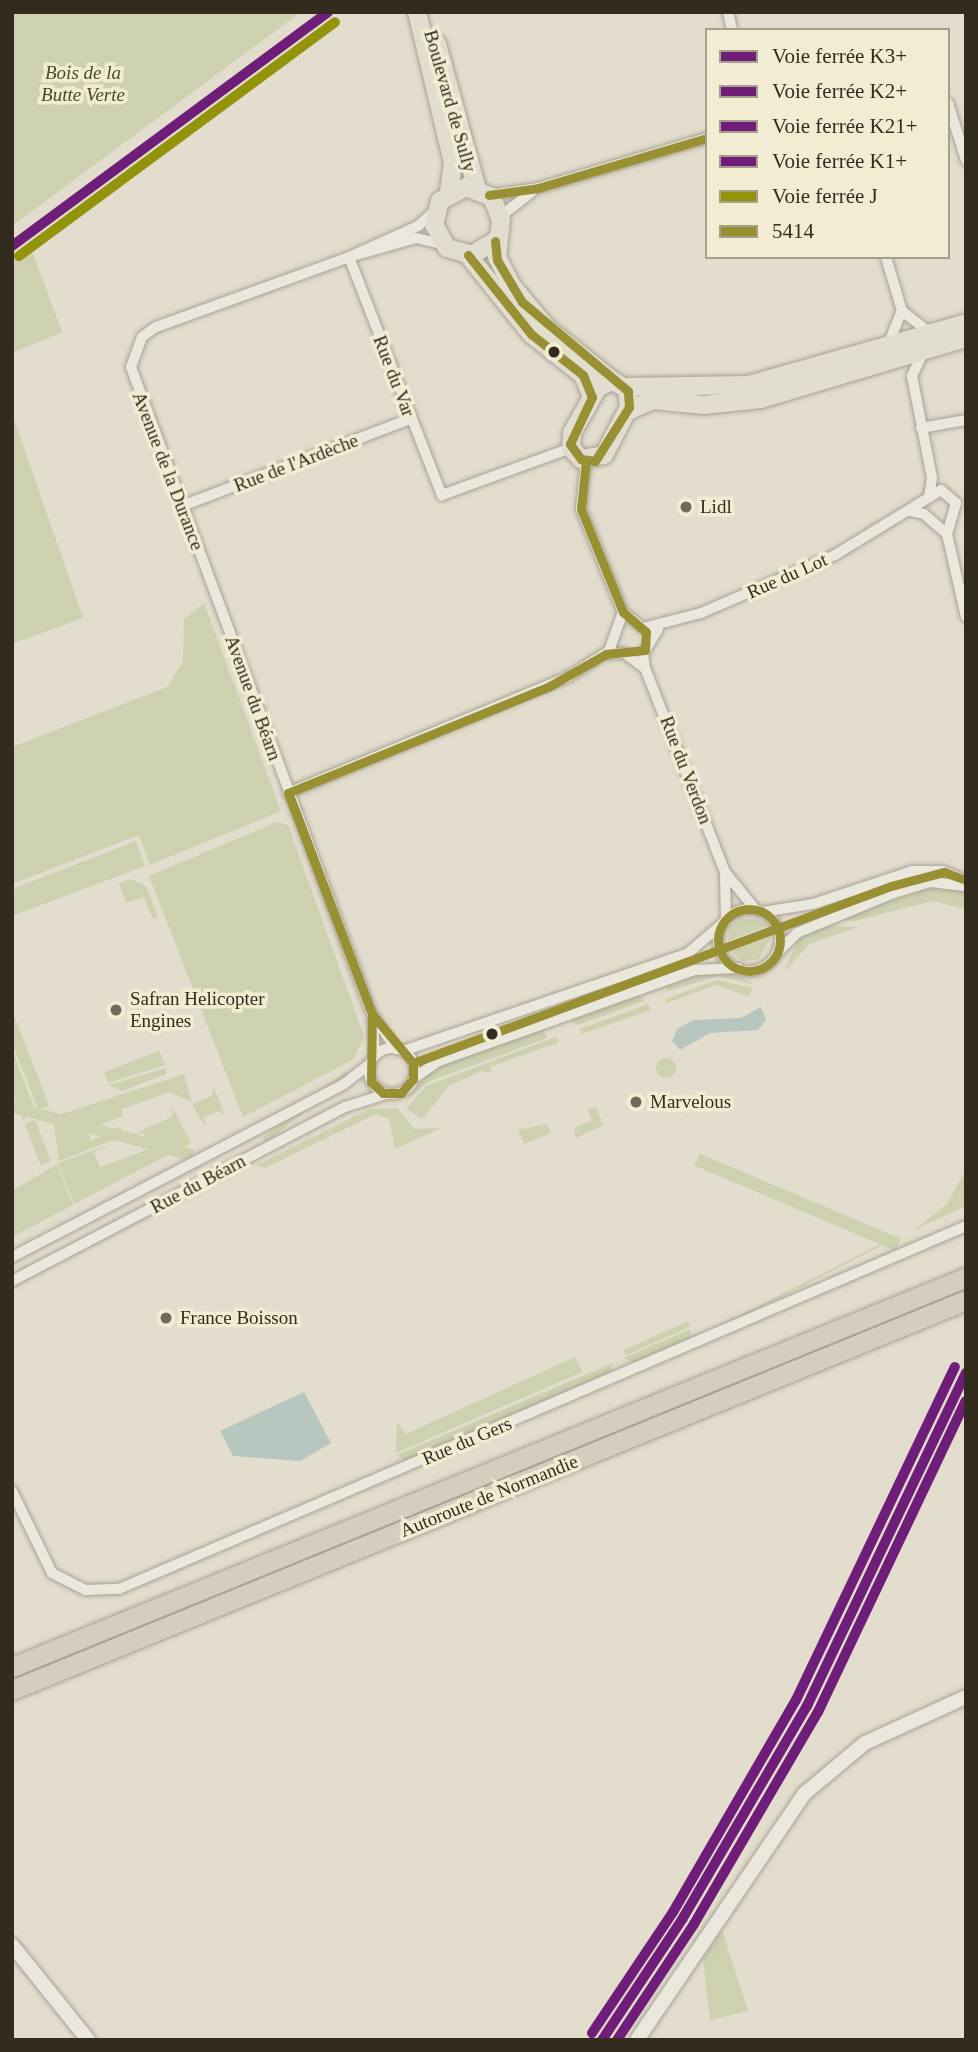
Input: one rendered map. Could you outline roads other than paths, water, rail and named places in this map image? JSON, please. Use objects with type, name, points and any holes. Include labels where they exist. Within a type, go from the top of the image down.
[{"type":"highway","name":"Autoroute de Normandie","points":[[12,1667],[966,1277]]},
{"type":"highway","name":"Autoroute de Normandie","points":[[12,1690],[966,1300]]},
{"type":"main road","name":"Boulevard de Sully","points":[[417,12],[453,163],[449,193],[436,210]]},
{"type":"main road","name":"Boulevard de Sully","points":[[425,12],[483,192],[501,216]]},
{"type":"main road","name":"Boulevard de Sully","points":[[449,193],[483,192]]},
{"type":"main road","points":[[436,210],[443,244],[468,255],[531,334],[583,375],[592,397]]},
{"type":"main road","points":[[501,216],[495,240],[497,260],[522,302],[619,384],[628,411]]},
{"type":"main road","points":[[468,255],[495,240]]},
{"type":"main road","points":[[886,354],[719,390],[619,384],[592,397],[571,449],[586,461],[604,455],[628,411],[653,400],[746,402],[929,341],[966,323]]},
{"type":"main road","points":[[929,341],[966,338]]},
{"type":"street","points":[[950,109],[966,160]]},
{"type":"street","points":[[483,192],[538,188],[705,139]]},
{"type":"street","points":[[501,216],[538,188]]},
{"type":"street","name":"Avenue de la Durance","points":[[349,257],[418,226],[436,210]]},
{"type":"street","name":"Avenue de la Durance","points":[[223,617],[131,378],[142,338],[174,319],[349,257],[416,238],[443,244]]},
{"type":"street","name":"Rue du Var","points":[[349,257],[410,419],[442,495],[571,449]]},
{"type":"street","points":[[887,259],[902,311],[929,341],[912,376],[932,478],[927,498],[932,519]]},
{"type":"street","points":[[902,311],[886,354],[912,376]]},
{"type":"street","name":"Rue de l'Ardèche","points":[[182,506],[410,419]]},
{"type":"street","points":[[921,428],[966,420]]},
{"type":"street","points":[[586,461],[579,501],[623,612],[639,626],[647,644],[645,668]]},
{"type":"street","points":[[932,478],[948,493],[966,498],[954,513],[947,534],[966,617]]},
{"type":"street","points":[[927,498],[948,493]]},
{"type":"street","points":[[948,493],[954,513]]},
{"type":"street","name":"Rue du Lot","points":[[658,629],[835,555],[927,498]]},
{"type":"street","points":[[910,511],[932,519],[947,534]]},
{"type":"street","points":[[932,519],[954,513]]},
{"type":"street","points":[[288,793],[548,687],[606,654],[619,634],[623,612]]},
{"type":"street","name":"Avenue du Béarn","points":[[223,617],[372,1014],[400,1050]]},
{"type":"street","points":[[606,654],[627,654],[647,644],[658,629],[639,626],[619,634]]},
{"type":"street","points":[[619,634],[627,654],[645,668]]},
{"type":"street","name":"Rue du Verdon","points":[[645,668],[725,872],[759,910]]},
{"type":"street","points":[[966,880],[942,871],[912,871],[813,904],[759,910],[724,921],[687,954],[373,1060],[371,1082],[386,1094],[401,1093],[414,1079],[439,1061],[695,970],[762,968],[797,933],[894,893],[931,882],[966,886]]},
{"type":"street","name":"Rue du Verdon","points":[[724,921],[725,872]]},
{"type":"street","points":[[759,910],[778,928],[777,953]]},
{"type":"street","points":[[724,921],[720,949],[738,968]]},
{"type":"street","name":"Avenue du Béarn","points":[[372,1014],[373,1060]]},
{"type":"street","points":[[400,1050],[413,1063],[414,1079]]},
{"type":"street","name":"Rue du Béarn","points":[[12,1257],[344,1084],[373,1060]]},
{"type":"street","name":"Rue du Béarn","points":[[12,1282],[345,1107],[386,1094]]},
{"type":"street","name":"Rue du Gers","points":[[12,1491],[52,1573],[86,1590],[119,1589],[966,1226]]},
{"type":"street","points":[[637,2040],[804,1794],[865,1743],[966,1697]]},
{"type":"street","points":[[12,1945],[88,2040]]},
{"type":"rail line","name":"K1+","points":[[12,246],[328,12]]},
{"type":"rail line","name":"J","points":[[19,256],[335,22]]},
{"type":"rail line","name":"K21+","points":[[592,2033],[673,1912],[796,1700],[955,1367]]},
{"type":"rail line","name":"K3+","points":[[602,2040],[683,1918],[807,1706],[966,1373]]},
{"type":"rail line","name":"K2+","points":[[617,2040],[694,1924],[818,1712],[966,1401]]},
{"type":"place","name":"Lidl","points":[[686,507]]},
{"type":"place","name":"Safran Helicopter Engines","points":[[116,1010]]},
{"type":"place","name":"Marvelous","points":[[636,1102]]},
{"type":"place","name":"France Boisson","points":[[166,1318]]},
{"type":"park label","name":"Bois de la Butte Verte","points":[[83,84]]}]
